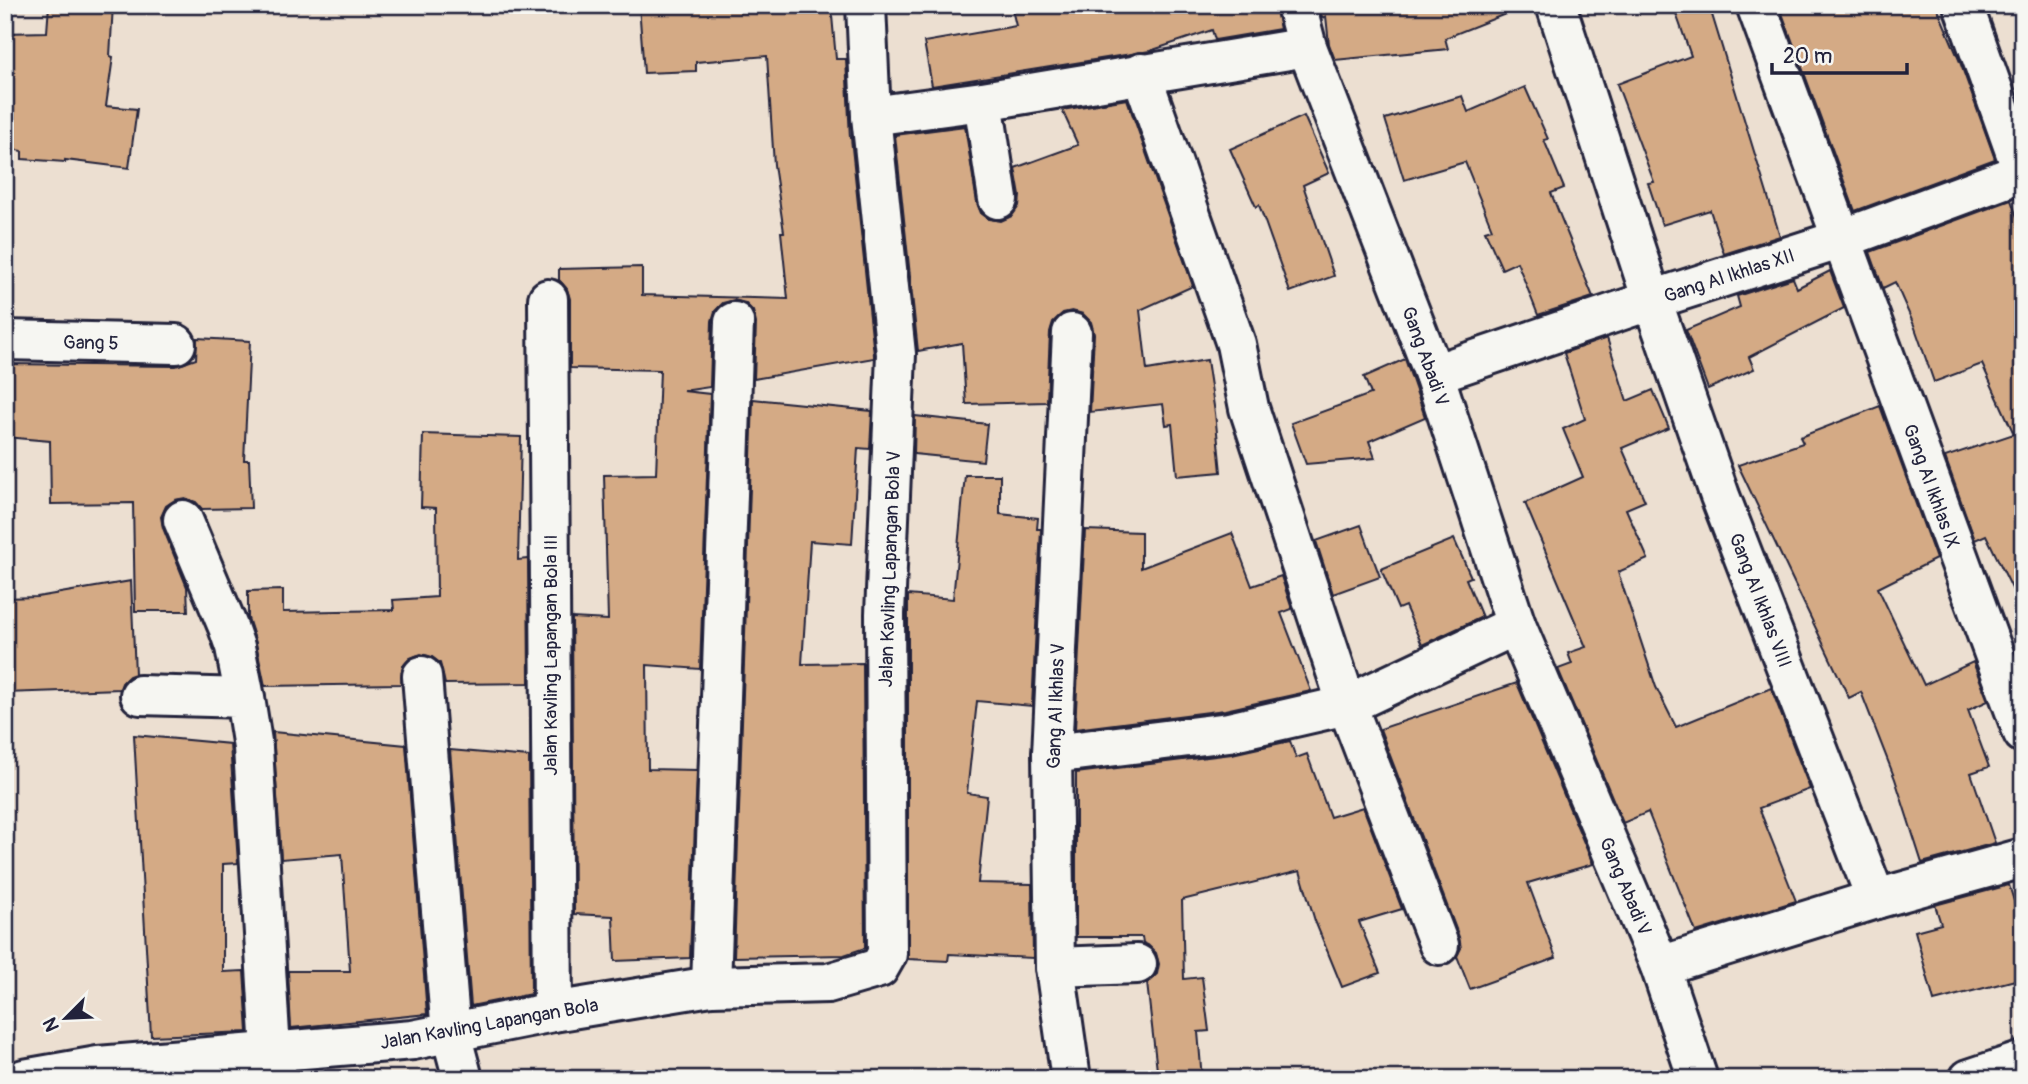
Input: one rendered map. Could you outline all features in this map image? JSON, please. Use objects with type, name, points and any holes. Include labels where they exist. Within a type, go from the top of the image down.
[{"type":"street","name":"Jalan Kavling Lapangan Bola V","points":[[828,983],[879,968],[887,954],[885,614],[896,354],[871,116],[866,5]]},
{"type":"street","name":"Gang Abadi V","points":[[1296,5],[1307,47],[1434,374],[1516,625],[1660,966],[1698,1079]]},
{"type":"street","name":"Gang Al Ikhlas VIII","points":[[1556,5],[1652,300],[1720,496],[1877,899]]},
{"type":"street","name":"Gang Al Ikhlas IX","points":[[1756,5],[2023,733]]},
{"type":"street","points":[[1963,5],[2023,172]]},
{"type":"street","points":[[871,116],[983,101],[1307,47]]},
{"type":"street","points":[[1141,74],[1236,344],[1249,408],[1347,705],[1439,945]]},
{"type":"street","points":[[983,101],[998,199]]},
{"type":"street","name":"Gang Al Ikhlas XII","points":[[1434,374],[1842,239],[2023,172]]},
{"type":"street","name":"Jalan Kavling Lapangan Bola III","points":[[548,299],[553,1012]]},
{"type":"street","points":[[711,986],[734,323]]},
{"type":"street","name":"Gang Al Ikhlas V","points":[[1071,1079],[1055,967],[1052,754],[1072,333]]},
{"type":"street","name":"Gang 5","points":[[5,340],[176,344]]},
{"type":"street","points":[[183,520],[228,626],[245,698],[253,748],[275,1065]]},
{"type":"street","points":[[1052,754],[1228,732],[1347,705],[1516,625]]},
{"type":"street","points":[[422,676],[451,1034],[463,1079]]},
{"type":"street","points":[[140,695],[245,698]]},
{"type":"street","points":[[1660,966],[1877,899],[2023,858]]},
{"type":"street","points":[[1055,967],[1137,964]]},
{"type":"street","name":"Jalan Kavling Lapangan Bola","points":[[24,1079],[99,1072],[275,1065],[451,1034],[553,1012],[711,986],[828,983]]},
{"type":"street","points":[[1969,1079],[2023,1061]]},
{"type":"building","points":[[49,5],[113,5],[110,56],[113,57],[106,106],[137,109],[129,168],[65,160],[22,159],[22,151],[5,148],[5,33],[47,32]]},
{"type":"building","points":[[639,5],[831,5],[836,59],[846,59],[850,138],[874,358],[754,379],[756,323],[753,311],[745,303],[734,300],[723,303],[715,311],[712,321],[710,387],[683,391],[710,394],[700,669],[647,665],[648,769],[697,770],[690,958],[615,961],[613,916],[574,914],[572,618],[608,620],[604,475],[656,474],[660,370],[570,368],[570,299],[567,289],[559,280],[559,269],[642,267],[642,295],[788,299],[781,232],[784,232],[774,165],[767,56],[696,62],[696,71],[644,73]]},
{"type":"building","points":[[1011,5],[1275,5],[1280,29],[1215,40],[1212,30],[1150,51],[932,86],[924,42],[1016,26]]},
{"type":"building","points":[[1319,5],[1337,5],[1338,10],[1379,5],[1523,7],[1445,38],[1448,49],[1335,60],[1329,44],[1326,16],[1322,18]]},
{"type":"building","points":[[1673,5],[1709,5],[1780,236],[1724,254],[1710,210],[1662,225],[1648,183],[1654,182],[1617,84],[1691,56]]},
{"type":"building","points":[[1779,5],[1936,5],[1995,159],[1855,211]]},
{"type":"building","points":[[1525,87],[1548,139],[1544,140],[1564,188],[1551,193],[1593,297],[1538,315],[1517,262],[1502,269],[1485,231],[1492,229],[1465,162],[1404,180],[1385,119],[1462,96],[1468,112]]},
{"type":"building","points":[[1127,99],[1193,286],[1140,310],[1147,370],[1207,360],[1221,472],[1177,476],[1172,424],[1166,425],[1163,404],[1090,412],[1094,334],[1091,322],[1083,314],[1072,311],[1063,313],[1053,322],[1050,332],[1047,402],[966,404],[962,343],[918,351],[895,135],[965,126],[977,203],[981,213],[989,219],[1001,221],[1012,216],[1019,206],[1015,168],[1078,145],[1062,110]]},
{"type":"building","points":[[1304,116],[1329,173],[1303,185],[1334,276],[1290,292],[1259,205],[1256,207],[1230,149]]},
{"type":"building","points":[[2011,200],[2023,234],[2023,611],[1986,535],[1975,540],[1945,457],[2014,434],[1982,364],[1934,382],[1895,282],[1883,288],[1870,252]]},
{"type":"building","points":[[1830,271],[1844,308],[1749,357],[1754,369],[1708,389],[1686,330],[1740,307],[1737,296],[1793,278],[1797,288]]},
{"type":"building","points":[[197,338],[250,341],[244,460],[249,460],[251,508],[202,509],[196,502],[185,498],[166,506],[161,517],[163,528],[187,587],[188,611],[135,611],[133,503],[51,504],[50,441],[5,437],[5,364],[176,366],[196,359]]},
{"type":"building","points":[[1607,338],[1627,401],[1653,390],[1669,428],[1622,448],[1645,501],[1626,509],[1648,559],[1618,572],[1656,687],[1676,727],[1771,688],[1810,789],[1759,808],[1796,901],[1696,932],[1648,812],[1623,823],[1558,669],[1572,664],[1568,653],[1586,647],[1525,503],[1583,477],[1563,429],[1585,419],[1564,353]]},
{"type":"building","points":[[1405,359],[1425,417],[1369,441],[1375,458],[1306,464],[1291,423],[1371,394],[1364,377]]},
{"type":"building","points":[[753,399],[872,411],[870,449],[858,448],[852,544],[810,541],[802,664],[863,663],[865,948],[844,955],[734,957]]},
{"type":"building","points":[[1880,406],[1936,559],[1878,588],[1924,685],[1973,662],[1988,701],[1968,710],[1989,767],[1971,773],[1995,843],[1922,863],[1895,779],[1861,692],[1849,698],[1738,465],[1803,443],[1800,437]]},
{"type":"building","points":[[915,416],[987,424],[983,461],[914,454]]},
{"type":"building","points":[[423,434],[521,437],[518,560],[528,559],[529,683],[445,684],[440,663],[421,654],[410,658],[403,666],[401,684],[265,686],[248,618],[248,591],[283,590],[283,612],[394,610],[393,600],[437,597],[436,508],[421,507]]},
{"type":"building","points":[[965,475],[1000,475],[1000,514],[1038,518],[1037,529],[1041,529],[1032,706],[977,701],[967,793],[987,796],[978,883],[1032,884],[1033,958],[949,954],[948,961],[908,959],[908,595],[953,599]]},
{"type":"building","points":[[1361,525],[1380,577],[1333,594],[1316,541]]},
{"type":"building","points":[[1085,530],[1141,532],[1141,568],[1232,533],[1252,586],[1281,576],[1292,609],[1281,613],[1311,691],[1225,710],[1075,729]]},
{"type":"building","points":[[1454,539],[1471,577],[1466,579],[1482,617],[1422,645],[1405,606],[1398,609],[1381,569]]},
{"type":"building","points":[[131,581],[135,674],[122,683],[120,689],[5,693],[5,598],[37,597]]},
{"type":"building","points":[[2023,639],[2023,669],[2013,643]]},
{"type":"building","points":[[1517,683],[1593,864],[1528,883],[1556,958],[1470,989],[1457,956],[1461,948],[1459,937],[1380,729]]},
{"type":"building","points":[[273,732],[406,745],[427,1014],[291,1028],[288,971],[350,971],[342,854],[281,859]]},
{"type":"building","points":[[134,735],[230,744],[238,863],[223,864],[223,972],[244,971],[248,1032],[151,1036]]},
{"type":"building","points":[[1290,741],[1296,758],[1307,754],[1330,817],[1363,807],[1402,909],[1359,922],[1380,973],[1342,987],[1315,921],[1300,871],[1182,900],[1184,979],[1202,977],[1209,1031],[1198,1032],[1202,1079],[1158,1079],[1147,983],[1157,974],[1159,964],[1156,953],[1143,943],[1142,937],[1076,937],[1076,773],[1232,754]]},
{"type":"building","points":[[450,750],[529,757],[531,994],[471,1006]]},
{"type":"building","points":[[2009,885],[2023,930],[2023,978],[1934,1001],[1915,931],[1941,924],[1935,905]]}]
